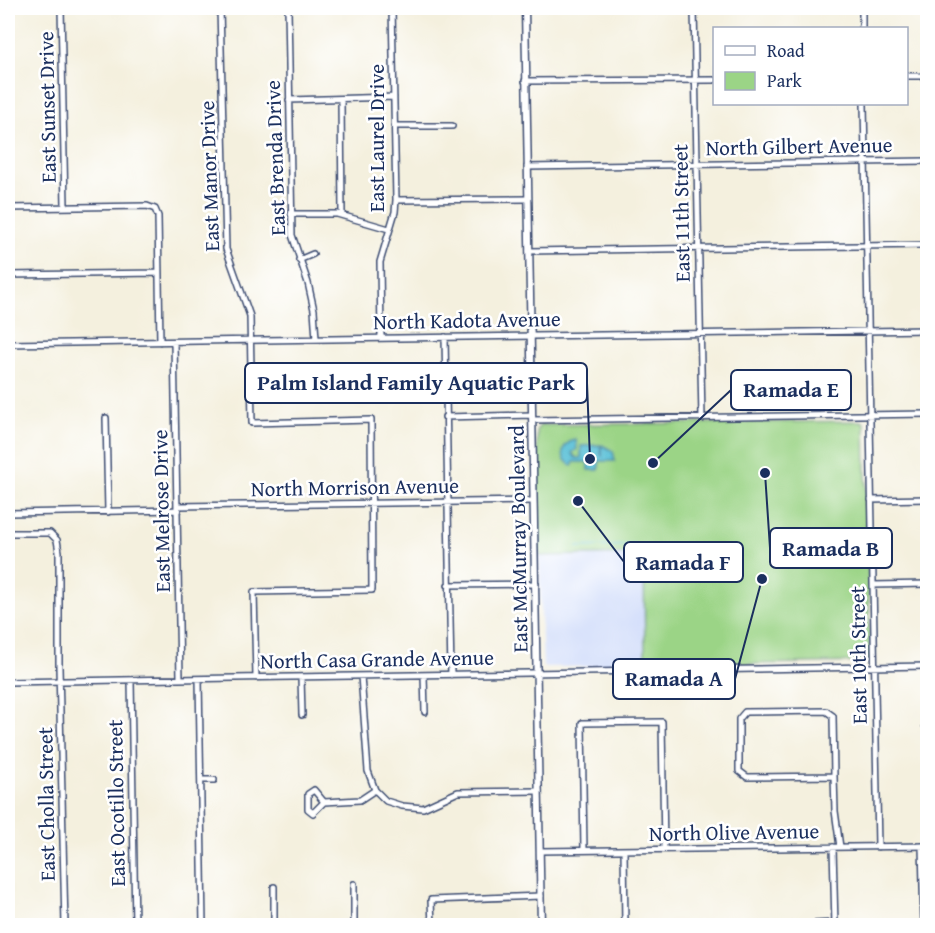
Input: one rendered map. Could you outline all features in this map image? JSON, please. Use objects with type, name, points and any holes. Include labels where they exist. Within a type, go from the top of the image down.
[{"type":"street","name":"East Sunset Drive","points":[[61,8],[65,206]]},
{"type":"street","name":"East Manor Drive","points":[[220,8],[226,249],[250,316],[252,423],[371,420],[372,590],[255,592],[256,678]]},
{"type":"street","name":"East Brenda Drive","points":[[288,8],[292,235],[312,301],[316,339]]},
{"type":"street","name":"East Laurel Drive","points":[[381,338],[380,262],[396,200],[392,8]]},
{"type":"street","name":"East McMurray Boulevard","points":[[525,8],[541,926]]},
{"type":"street","name":"East 11th Street","points":[[694,8],[702,418]]},
{"type":"street","points":[[862,8],[862,27]]},
{"type":"street","points":[[908,76],[927,76]]},
{"type":"street","points":[[525,81],[713,80]]},
{"type":"street","points":[[290,100],[394,97]]},
{"type":"street","points":[[341,99],[342,215]]},
{"type":"street","name":"East 10th Street","points":[[864,105],[878,847]]},
{"type":"street","points":[[394,126],[452,126]]},
{"type":"street","name":"North Gilbert Avenue","points":[[527,167],[927,161]]},
{"type":"street","points":[[396,200],[528,199]]},
{"type":"street","points":[[8,208],[147,206],[155,209],[158,216],[160,342]]},
{"type":"street","points":[[291,214],[342,215],[389,229]]},
{"type":"street","points":[[529,251],[927,245]]},
{"type":"street","points":[[298,260],[313,254]]},
{"type":"street","points":[[8,275],[159,273]]},
{"type":"street","name":"North Kadota Avenue","points":[[8,344],[927,330]]},
{"type":"street","points":[[445,337],[451,675]]},
{"type":"street","name":"East Melrose Drive","points":[[174,342],[180,679]]},
{"type":"street","points":[[445,417],[702,418],[927,414]]},
{"type":"street","points":[[106,418],[108,512]]},
{"type":"street","points":[[871,500],[927,499]]},
{"type":"street","name":"North Morrison Avenue","points":[[8,513],[533,501]]},
{"type":"street","name":"East Cholla Street","points":[[8,533],[50,533],[57,540],[59,552],[65,926]]},
{"type":"street","points":[[448,585],[536,584]]},
{"type":"street","points":[[873,585],[927,584]]},
{"type":"street","name":"North Casa Grande Avenue","points":[[8,682],[927,666]]},
{"type":"street","points":[[424,675],[425,712]]},
{"type":"street","points":[[361,676],[368,771],[375,790],[386,801],[402,806],[423,808],[458,792],[539,790]]},
{"type":"street","points":[[301,677],[302,715]]},
{"type":"street","points":[[200,679],[203,926]]},
{"type":"street","name":"East Ocotillo Street","points":[[131,680],[135,926]]},
{"type":"street","points":[[769,926],[836,925],[837,847],[833,716],[826,711],[745,712],[740,719],[739,771],[742,775],[747,777],[834,776]]},
{"type":"street","points":[[584,850],[582,723],[662,722],[664,849]]},
{"type":"street","points":[[201,780],[214,780]]},
{"type":"street","points":[[324,802],[360,800],[375,790]]},
{"type":"street","points":[[924,926],[925,846]]},
{"type":"street","name":"North Olive Avenue","points":[[540,851],[925,846]]},
{"type":"street","points":[[624,850],[625,926]]},
{"type":"street","points":[[354,885],[354,926]]},
{"type":"street","points":[[274,887],[274,926]]},
{"type":"street","points":[[432,926],[432,900],[541,896]]},
{"type":"shaded area","points":[[644,554],[645,666],[543,667],[539,556]]},
{"type":"green space","points":[[862,421],[865,424],[870,659],[867,662],[645,666],[644,554],[539,556],[537,429],[541,425]]},
{"type":"water","points":[[576,440],[577,449],[572,453],[576,458],[581,458],[581,446],[600,445],[602,457],[602,445],[613,451],[615,461],[599,461],[599,470],[588,470],[588,462],[574,462],[572,466],[565,459],[563,451],[567,444]]},
{"type":"waterway","points":[[576,547],[635,545]]},
{"type":"place","name":"Palm Island Family Aquatic Park","points":[[590,459]]},
{"type":"place","name":"Ramada E","points":[[653,463]]},
{"type":"place","name":"Ramada B","points":[[765,473]]},
{"type":"place","name":"Ramada F","points":[[578,501]]},
{"type":"place","name":"Ramada A","points":[[762,579]]}]
